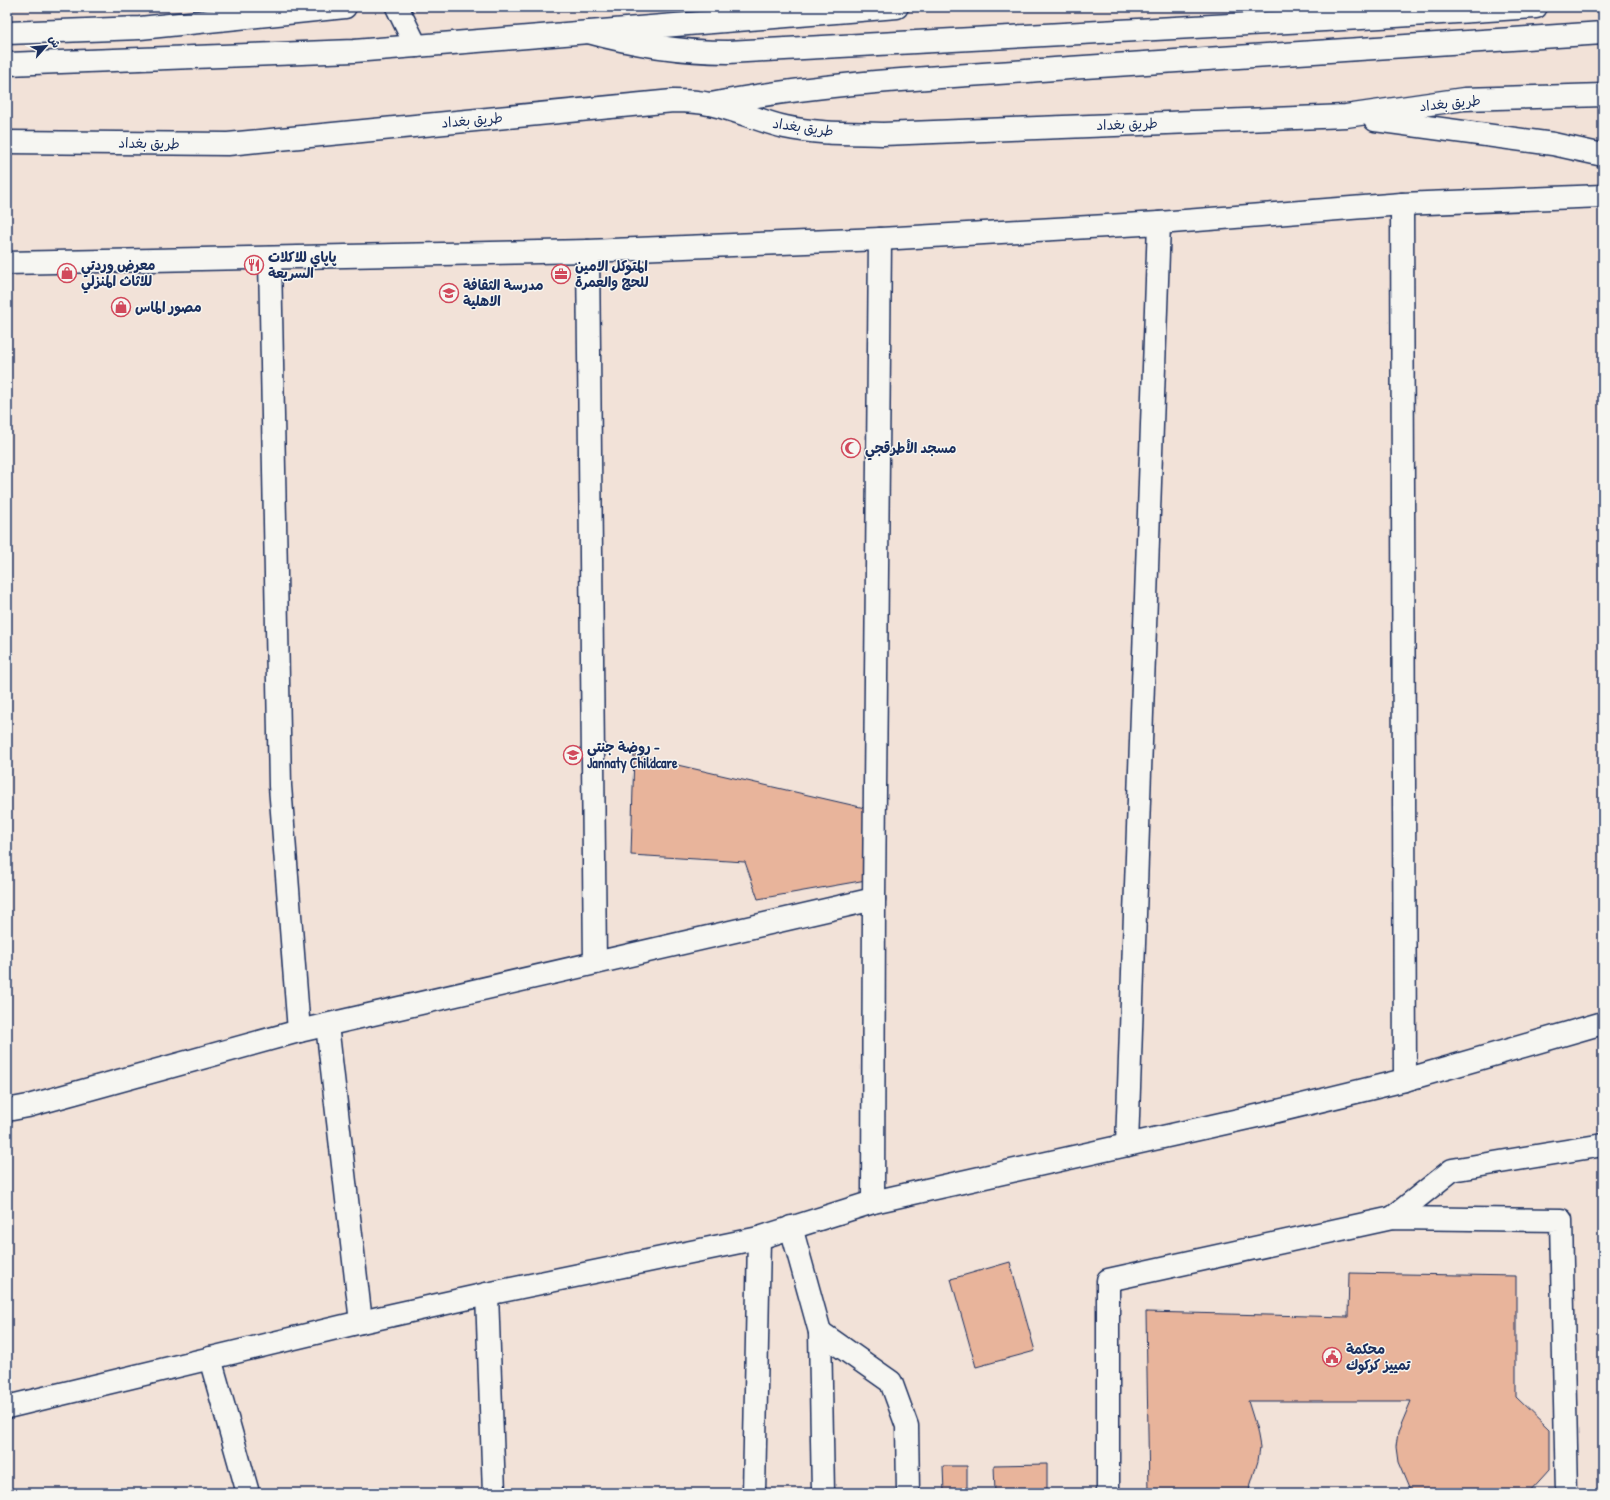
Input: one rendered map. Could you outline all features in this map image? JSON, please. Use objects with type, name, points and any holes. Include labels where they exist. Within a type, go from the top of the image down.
[{"type":"street","points":[[7,33],[140,28],[345,7]]},
{"type":"street","points":[[397,7],[416,46]]},
{"type":"street","points":[[7,64],[354,51],[896,7]]},
{"type":"street","points":[[588,32],[622,42],[656,48],[692,52],[728,52],[1372,18],[1536,7]]},
{"type":"street","points":[[710,104],[755,95],[845,84],[1386,46],[1603,33]]},
{"type":"street","name":"طريق بغداد","points":[[7,142],[228,144],[673,101],[691,101],[710,104],[757,120],[787,127],[817,131],[883,134],[1346,116],[1464,100],[1603,94]]},
{"type":"street","points":[[1346,116],[1553,144],[1603,155]]},
{"type":"street","points":[[7,263],[588,251],[880,239],[1159,223],[1402,204],[1603,196]]},
{"type":"street","points":[[1402,204],[1405,1080]]},
{"type":"street","points":[[1127,1145],[1159,223]]},
{"type":"street","points":[[873,1202],[880,239]]},
{"type":"street","points":[[588,251],[595,962]]},
{"type":"street","points":[[270,258],[280,786],[299,1031]]},
{"type":"street","points":[[7,1110],[28,1106],[327,1024],[595,962],[874,900]]},
{"type":"street","points":[[7,1407],[361,1322],[487,1294],[759,1238],[873,1202],[1262,1115],[1405,1080],[1603,1023]]},
{"type":"street","points":[[327,1024],[361,1322]]},
{"type":"street","points":[[1392,1218],[1452,1170],[1603,1145]]},
{"type":"street","points":[[1108,1493],[1108,1280],[1392,1218],[1561,1220],[1567,1493]]},
{"type":"street","points":[[791,1227],[820,1332],[823,1493]]},
{"type":"street","points":[[754,1493],[759,1238]]},
{"type":"street","points":[[487,1294],[494,1493]]},
{"type":"street","points":[[820,1332],[891,1382],[907,1426],[908,1493]]},
{"type":"street","points":[[210,1358],[248,1493]]},
{"type":"building","points":[[634,755],[869,809],[866,880],[758,899],[745,862],[631,855]]},
{"type":"building","points":[[1010,1262],[1035,1351],[976,1367],[951,1279]]},
{"type":"building","name":"محكمة تمييز كركوك","points":[[1349,1273],[1516,1276],[1516,1397],[1549,1429],[1549,1470],[1528,1493],[1411,1493],[1398,1462],[1396,1447],[1398,1432],[1411,1401],[1248,1401],[1257,1430],[1260,1447],[1258,1461],[1248,1493],[1149,1493],[1146,1312],[1348,1317]]},
{"type":"building","points":[[1047,1464],[1047,1493],[995,1493],[994,1465]]},
{"type":"building","points":[[943,1466],[967,1466],[967,1493],[944,1493]]},
{"type":"place","name":"پاپاي للاكلات السريعة","points":[[254,265]]},
{"type":"place","name":"معرض وردتي للاثاث المنزلي","points":[[67,273]]},
{"type":"place","name":"المتوكل الامين للحج والعمرة","points":[[561,274]]},
{"type":"place","name":"مدرسة الثقافة الاهلية","points":[[449,293]]},
{"type":"place","name":"مصور الماس","points":[[121,307]]},
{"type":"place","name":"مسجد الأطرقجي","points":[[851,448]]},
{"type":"place","name":"روضة جنتي - Jannaty Childcare","points":[[573,755]]},
{"type":"place","name":"محكمة تمييز كركوك","points":[[1332,1357]]}]
